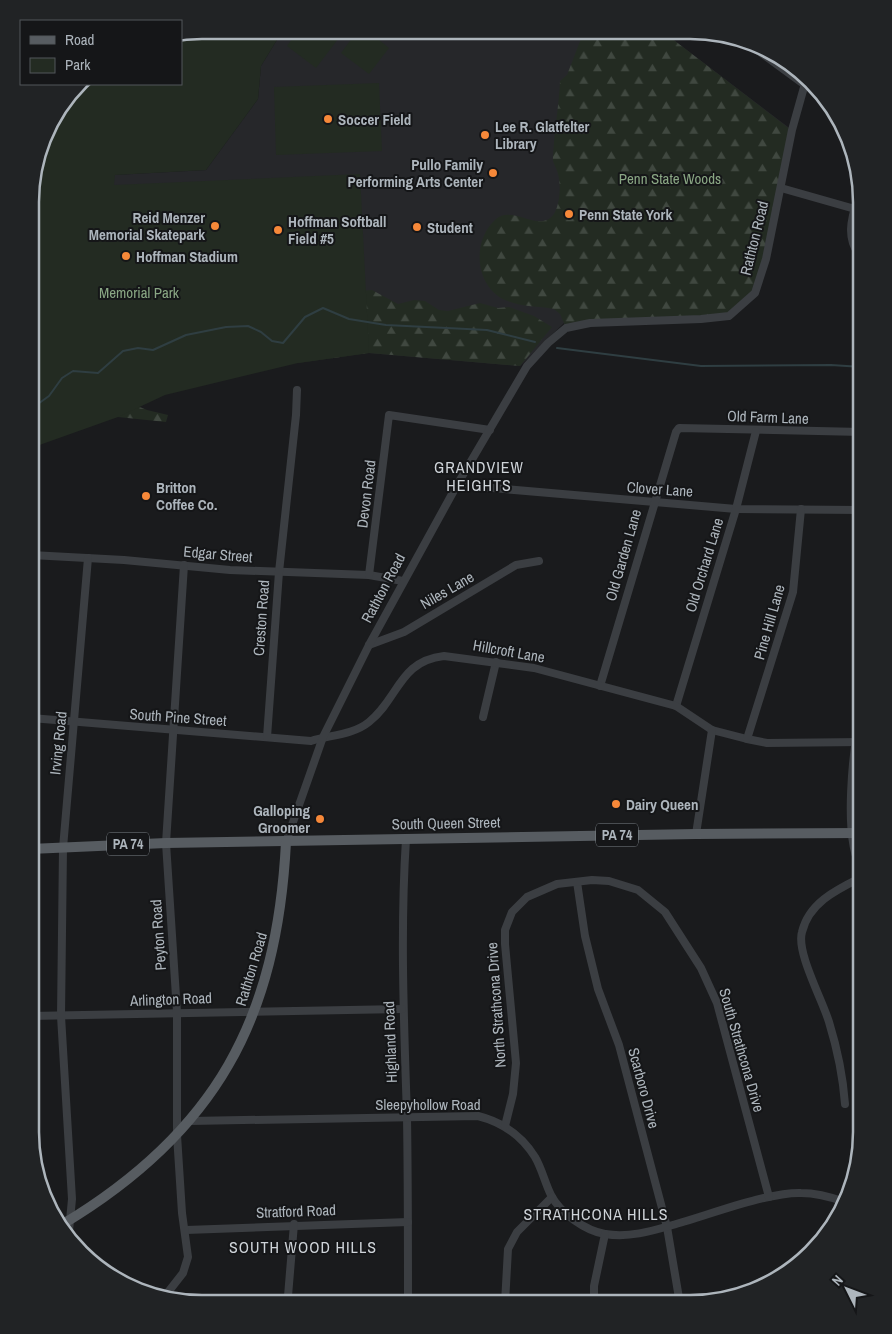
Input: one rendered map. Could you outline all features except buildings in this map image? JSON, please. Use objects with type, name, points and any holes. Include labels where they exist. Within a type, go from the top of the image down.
[{"type":"main road","name":"South Queen Street","points":[[39,849],[166,843],[853,833]]},
{"type":"main road","name":"Rathton Road","points":[[66,1222],[125,1184],[178,1135],[217,1085],[239,1046],[268,974],[280,919],[286,842]]},
{"type":"street","points":[[781,66],[794,75]]},
{"type":"street","name":"Rathton Road","points":[[286,842],[323,737],[369,645],[457,485],[527,366],[548,343],[566,328],[590,322],[701,319],[729,316],[755,293],[766,259],[792,130],[805,85]]},
{"type":"street","points":[[781,188],[853,209]]},
{"type":"street","points":[[853,226],[850,235],[853,245]]},
{"type":"street","name":"Creston Road","points":[[266,737],[278,572],[296,415],[297,390]]},
{"type":"street","name":"Devon Road","points":[[369,576],[389,415],[490,430]]},
{"type":"street","name":"Old Farm Lane","points":[[676,432],[679,428],[853,432]]},
{"type":"street","name":"Old Orchard Lane","points":[[676,706],[736,509],[756,431]]},
{"type":"street","name":"Old Garden Lane","points":[[600,686],[653,503],[676,432]]},
{"type":"street","name":"Clover Lane","points":[[457,485],[736,509],[853,510]]},
{"type":"street","name":"Pine Hill Lane","points":[[747,739],[793,592],[801,508]]},
{"type":"street","name":"Edgar Street","points":[[39,555],[278,572],[369,576],[403,581]]},
{"type":"street","name":"Irving Road","points":[[66,1222],[72,1200],[60,1016],[63,848],[88,558]]},
{"type":"street","name":"Niles Lane","points":[[369,645],[404,632],[516,565],[539,561]]},
{"type":"street","name":"Peyton Road","points":[[168,1292],[183,1273],[188,1257],[186,1230],[182,1213],[178,1135],[177,1012],[166,843],[172,731],[179,675],[184,565]]},
{"type":"street","name":"Hillcroft Lane","points":[[323,737],[352,732],[369,722],[404,676],[417,664],[431,657],[451,656],[534,668],[676,706],[712,730],[747,739],[767,743],[853,742]]},
{"type":"street","points":[[483,717],[496,662]]},
{"type":"street","name":"South Pine Street","points":[[39,719],[172,731],[311,740],[323,737]]},
{"type":"street","points":[[696,834],[712,730]]},
{"type":"street","name":"Highland Road","points":[[406,839],[402,906],[402,1009],[407,1117],[408,1295]]},
{"type":"street","name":"North Strathcona Drive","points":[[505,1126],[513,1094],[516,1063],[505,930],[512,912],[527,897],[557,884],[609,881],[638,890],[648,897]]},
{"type":"street","points":[[845,1104],[844,1085],[829,1022],[810,970],[804,959],[800,942],[802,930],[826,896],[853,881]]},
{"type":"street","name":"Scarboro Drive","points":[[577,882],[585,936],[598,989],[619,1045],[667,1227],[678,1295]]},
{"type":"street","name":"South Strathcona Drive","points":[[648,897],[665,912],[701,968],[717,1003],[769,1197]]},
{"type":"street","name":"Arlington Road","points":[[39,1016],[402,1009]]},
{"type":"street","name":"Sleepyhollow Road","points":[[190,1121],[478,1116],[505,1126],[522,1140],[536,1158],[552,1197],[581,1224],[605,1234],[636,1235],[769,1197],[800,1193],[838,1200]]},
{"type":"street","points":[[505,1295],[508,1249],[517,1232],[552,1197]]},
{"type":"street","name":"Stratford Road","points":[[186,1230],[294,1224],[408,1222]]},
{"type":"street","points":[[288,1295],[294,1224]]},
{"type":"street","points":[[594,1295],[594,1286],[605,1234]]},
{"type":"shaded area","name":"Penn State York","points":[[278,39],[673,39],[792,130],[565,322],[520,366],[369,353],[114,185],[114,175],[206,170],[258,99],[261,66]]},
{"type":"green space","name":"Memorial Park","points":[[278,39],[261,66],[258,99],[206,170],[115,175],[114,185],[360,174],[369,353],[298,363],[165,395],[118,417],[39,445],[39,202],[40,180],[44,159],[51,139],[66,111],[88,85],[182,85],[182,40]]},
{"type":"green space","points":[[292,39],[338,39],[316,68],[287,46]]},
{"type":"green space","points":[[351,39],[378,39],[389,48],[369,74],[341,53]]},
{"type":"green space","name":"Penn State Woods","points":[[581,39],[672,39],[791,130],[755,293],[729,316],[566,328],[560,314],[554,309],[523,305],[505,300],[487,285],[482,274],[480,251],[488,228],[496,219],[503,215],[511,215],[543,221],[549,219],[557,208],[560,183],[553,159],[554,138],[560,81],[567,75]]},
{"type":"green space","name":"Soccer Field","points":[[379,83],[382,151],[276,155],[274,87]]},
{"type":"green space","points":[[304,283],[348,292],[372,290],[398,304],[414,300],[425,301],[439,310],[448,311],[480,303],[498,308],[509,307],[534,316],[552,327],[520,366],[369,353],[298,363],[265,347],[260,335],[245,335],[236,339],[191,339],[149,355],[123,360],[86,383],[51,399],[47,403],[52,406],[61,403],[76,392],[96,389],[147,410],[168,415],[166,422],[118,417],[108,408],[98,406],[82,407],[39,421],[39,388],[50,378],[52,339],[155,336],[183,328],[198,317],[214,325],[222,321],[240,318],[258,320],[284,327],[295,316]]},
{"type":"waterway","points":[[39,403],[49,396],[62,378],[73,371],[98,373],[123,351],[138,348],[153,350],[186,335],[226,327],[248,326],[261,332],[272,341],[283,343],[305,317],[323,308],[349,319],[386,325],[487,330],[535,342]]},
{"type":"waterway","points":[[557,348],[701,366],[853,366]]},
{"type":"place","name":"Soccer Field","points":[[328,119]]},
{"type":"place","name":"Lee R. Glatfelter Library","points":[[485,135]]},
{"type":"place","name":"Pullo Family Performing Arts Center","points":[[493,173]]},
{"type":"place","name":"Penn State York","points":[[569,214]]},
{"type":"place","name":"Reid Menzer Memorial Skatepark","points":[[215,226]]},
{"type":"place","name":"Student","points":[[417,227]]},
{"type":"place","name":"Hoffman Softball Field #5","points":[[278,230]]},
{"type":"place","name":"Hoffman Stadium","points":[[126,256]]},
{"type":"place","name":"Britton Coffee Co.","points":[[146,496]]},
{"type":"place","name":"Dairy Queen","points":[[616,804]]},
{"type":"place","name":"Galloping Groomer","points":[[320,819]]},
{"type":"district","name":"GRANDVIEW HEIGHTS","points":[[479,476]]},
{"type":"district","name":"STRATHCONA HILLS","points":[[596,1214]]},
{"type":"district","name":"SOUTH WOOD HILLS","points":[[303,1247]]}]
